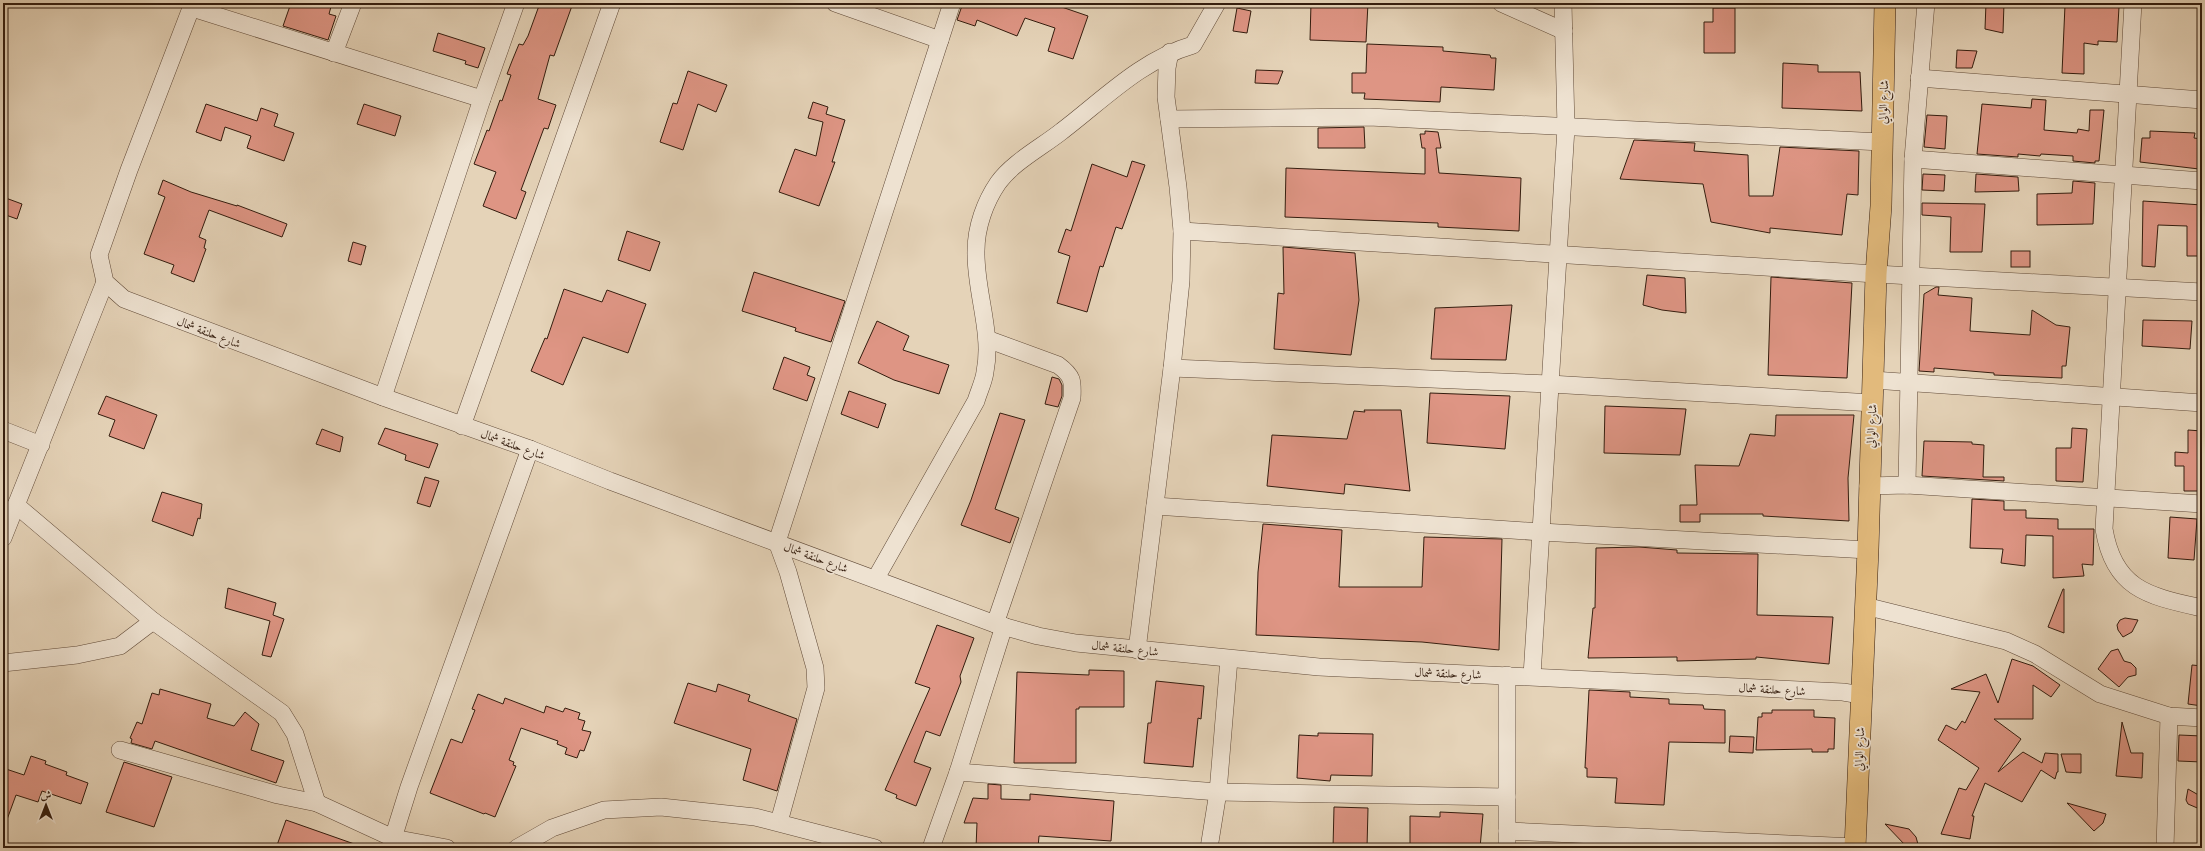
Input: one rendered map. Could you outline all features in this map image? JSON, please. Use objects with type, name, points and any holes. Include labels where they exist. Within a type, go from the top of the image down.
[{"type":"main road","name":"شارع الوالي","points":[[1855,848],[1868,550],[1868,486],[1873,403],[1876,274],[1881,206],[1885,3]]},
{"type":"street","points":[[334,53],[353,3]]},
{"type":"street","points":[[383,397],[516,3]]},
{"type":"street","points":[[462,426],[612,3]]},
{"type":"street","points":[[835,3],[940,40]]},
{"type":"street","points":[[779,822],[816,688],[816,680],[811,653],[777,542],[952,3]]},
{"type":"street","points":[[876,578],[976,401],[986,371],[987,339],[976,251],[981,215],[999,182],[1028,155],[1062,132],[1120,83],[1170,52],[1193,45],[1217,3]]},
{"type":"street","points":[[1501,3],[1564,31]]},
{"type":"street","points":[[1532,676],[1566,128],[1563,3]]},
{"type":"street","points":[[1907,485],[1913,160],[1926,3]]},
{"type":"street","points":[[2133,3],[2129,93],[2110,398],[2104,529],[2110,558],[2126,579],[2153,596],[2202,608]]},
{"type":"street","points":[[3,538],[105,282],[100,255],[102,245],[192,5],[334,53],[482,100]]},
{"type":"street","points":[[1137,650],[1172,368],[1181,281],[1182,231],[1178,187],[1166,97],[1167,68],[1170,52]]},
{"type":"street","points":[[1919,78],[2129,93],[2202,100]]},
{"type":"street","points":[[1169,118],[1369,117],[1566,128],[1882,142]]},
{"type":"street","points":[[1913,160],[2124,174],[2202,181]]},
{"type":"street","points":[[1182,231],[1876,274],[2117,286],[2202,292]]},
{"type":"street","name":"شارع حلنقة شمال","points":[[105,282],[124,299],[383,397],[530,449],[610,481],[1000,625],[1038,636],[1137,650],[1319,667],[1843,692],[1861,695]]},
{"type":"street","points":[[931,848],[958,772],[1000,625],[1072,398],[1073,382],[1067,372],[1058,365],[987,339]]},
{"type":"street","points":[[1172,368],[1550,384],[1873,403]]},
{"type":"street","points":[[1873,380],[2110,398],[2202,403]]},
{"type":"street","points":[[3,430],[41,445]]},
{"type":"street","points":[[392,843],[411,779],[530,449]]},
{"type":"street","points":[[1868,486],[1907,485],[2202,504]]},
{"type":"street","points":[[16,505],[154,621],[282,713],[295,734],[317,803]]},
{"type":"street","points":[[1155,506],[1541,532],[1868,550]]},
{"type":"street","points":[[1865,606],[2006,641],[2035,654],[2100,694],[2169,716],[2202,718]]},
{"type":"street","points":[[3,663],[77,655],[120,646],[154,621]]},
{"type":"street","points":[[1209,848],[1218,792],[1229,659]]},
{"type":"street","points":[[1507,675],[1507,848]]},
{"type":"street","points":[[2165,848],[2169,716]]},
{"type":"street","points":[[120,750],[278,794],[317,803],[392,843],[447,848]]},
{"type":"street","points":[[958,772],[1218,792],[1507,797]]},
{"type":"street","points":[[517,848],[552,828],[604,810],[661,807],[755,817],[875,848]]},
{"type":"street","points":[[1507,831],[1855,848]]},
{"type":"building","points":[[291,3],[332,3],[329,14],[336,16],[328,40],[283,26]]},
{"type":"building","points":[[540,3],[573,3],[554,56],[550,55],[538,99],[556,105],[548,129],[544,128],[521,190],[526,192],[516,219],[483,206],[496,172],[474,164],[487,130],[489,131],[500,100],[502,101],[511,75],[507,74],[512,61],[519,44],[523,45],[528,36]]},
{"type":"building","points":[[963,3],[1050,3],[1088,16],[1073,59],[1048,51],[1055,28],[1025,18],[1017,36],[977,20],[975,26],[957,20]]},
{"type":"building","points":[[1311,3],[1368,3],[1366,42],[1310,40]]},
{"type":"building","points":[[1986,3],[2004,3],[2003,33],[1985,29]]},
{"type":"building","points":[[2065,5],[2119,7],[2117,42],[2098,41],[2098,45],[2084,43],[2084,74],[2062,73]]},
{"type":"building","points":[[1237,8],[1251,11],[1247,33],[1233,31]]},
{"type":"building","points":[[1713,8],[1735,8],[1735,53],[1704,53],[1704,22],[1713,22]]},
{"type":"building","points":[[438,33],[485,48],[478,68],[465,64],[466,61],[433,51]]},
{"type":"building","points":[[1367,44],[1443,47],[1443,51],[1490,55],[1491,58],[1496,58],[1494,90],[1441,87],[1440,102],[1364,99],[1365,93],[1352,93],[1352,73],[1366,73]]},
{"type":"building","points":[[1957,50],[1977,51],[1972,68],[1956,68]]},
{"type":"building","points":[[1783,63],[1818,65],[1818,72],[1860,72],[1862,111],[1782,108]]},
{"type":"building","points":[[1256,70],[1283,71],[1278,84],[1255,83]]},
{"type":"building","points":[[688,71],[727,85],[716,112],[698,104],[683,150],[660,142],[673,103],[677,104]]},
{"type":"building","points":[[2032,99],[2046,100],[2044,130],[2077,133],[2078,129],[2089,131],[2090,110],[2104,110],[2099,161],[2095,161],[2095,163],[2073,161],[2073,156],[2041,154],[2040,156],[2018,154],[2018,157],[1977,154],[1982,104],[2031,108]]},
{"type":"building","points":[[813,102],[828,107],[826,114],[845,120],[832,162],[835,162],[819,206],[779,192],[795,149],[816,156],[823,122],[808,118]]},
{"type":"building","points":[[206,104],[257,121],[261,108],[278,114],[274,126],[294,133],[284,161],[247,148],[251,136],[225,127],[221,141],[196,132]]},
{"type":"building","points":[[364,104],[401,116],[395,136],[357,124]]},
{"type":"building","points":[[1927,115],[1947,116],[1945,149],[1924,147]]},
{"type":"building","points":[[1364,127],[1365,148],[1318,148],[1318,128]]},
{"type":"building","points":[[1425,131],[1438,132],[1441,148],[1436,148],[1439,173],[1521,178],[1519,231],[1438,227],[1438,223],[1285,217],[1286,168],[1425,174],[1425,148],[1422,148],[1420,134],[1425,134]]},
{"type":"building","points":[[2150,131],[2195,133],[2194,138],[2202,139],[2199,169],[2140,162],[2142,138],[2150,138]]},
{"type":"building","points":[[1634,140],[1695,143],[1694,151],[1748,155],[1749,196],[1773,196],[1780,147],[1859,151],[1858,195],[1847,194],[1842,235],[1770,228],[1770,233],[1711,222],[1703,184],[1620,179]]},
{"type":"building","points":[[1132,161],[1145,165],[1122,229],[1116,227],[1103,267],[1100,266],[1087,312],[1057,303],[1070,256],[1058,252],[1066,229],[1071,231],[1092,164],[1127,177]]},
{"type":"building","points":[[1923,174],[1945,175],[1944,191],[1922,190]]},
{"type":"building","points":[[1976,174],[2018,177],[2019,191],[1975,192]]},
{"type":"building","points":[[163,180],[191,192],[237,205],[287,224],[282,237],[209,210],[199,237],[206,240],[204,248],[206,249],[194,282],[171,273],[174,265],[144,254],[165,197],[158,194]]},
{"type":"building","points":[[2073,181],[2095,183],[2093,224],[2037,225],[2037,194],[2072,193]]},
{"type":"building","points":[[3,197],[22,204],[17,219],[3,214]]},
{"type":"building","points":[[2143,201],[2202,205],[2202,256],[2187,256],[2187,226],[2158,225],[2155,267],[2142,266]]},
{"type":"building","points":[[1922,203],[1985,204],[1982,252],[1950,252],[1951,217],[1922,215]]},
{"type":"building","points":[[627,231],[660,242],[650,271],[618,260]]},
{"type":"building","points":[[353,242],[366,246],[361,265],[348,261]]},
{"type":"building","points":[[1283,247],[1355,253],[1359,300],[1351,355],[1274,349],[1278,293],[1284,294]]},
{"type":"building","points":[[2011,251],[2030,251],[2030,267],[2011,267]]},
{"type":"building","points":[[754,272],[845,301],[831,342],[795,331],[796,328],[742,311]]},
{"type":"building","points":[[1647,275],[1685,278],[1686,313],[1662,310],[1643,305]]},
{"type":"building","points":[[1771,277],[1852,283],[1847,378],[1768,375]]},
{"type":"building","points":[[1936,287],[1939,287],[1938,295],[1972,298],[1970,331],[2030,335],[2032,310],[2056,325],[2070,327],[2066,366],[2062,366],[2062,378],[1994,375],[1994,373],[1934,368],[1934,372],[1919,371],[1924,294]]},
{"type":"building","points":[[564,289],[602,302],[607,290],[646,304],[628,353],[583,337],[563,385],[531,371],[545,338],[547,339]]},
{"type":"building","points":[[1512,305],[1506,360],[1431,359],[1435,308]]},
{"type":"building","points":[[2143,320],[2192,321],[2190,349],[2142,346]]},
{"type":"building","points":[[877,321],[909,336],[903,350],[949,365],[939,394],[894,380],[858,363]]},
{"type":"building","points":[[784,357],[810,367],[807,375],[815,378],[807,401],[773,389]]},
{"type":"building","points":[[1052,377],[1059,379],[1062,385],[1062,396],[1058,407],[1045,404]]},
{"type":"building","points":[[849,391],[886,404],[878,428],[841,414]]},
{"type":"building","points":[[1430,393],[1510,396],[1505,449],[1427,443]]},
{"type":"building","points":[[106,396],[157,415],[144,449],[109,436],[115,420],[98,414]]},
{"type":"building","points":[[1605,406],[1686,409],[1680,455],[1604,453]]},
{"type":"building","points":[[1364,410],[1401,410],[1410,491],[1345,484],[1344,494],[1267,486],[1272,435],[1347,439],[1354,411],[1365,412]]},
{"type":"building","points":[[1000,413],[1025,420],[995,509],[1019,518],[1010,543],[961,525],[971,500]]},
{"type":"building","points":[[1776,415],[1854,415],[1848,478],[1849,521],[1763,516],[1763,514],[1700,514],[1700,522],[1680,522],[1680,505],[1697,505],[1695,465],[1739,466],[1750,434],[1775,436]]},
{"type":"building","points":[[385,428],[438,444],[429,468],[405,460],[406,455],[378,444]]},
{"type":"building","points":[[2072,428],[2087,429],[2083,482],[2056,481],[2056,448],[2071,448]]},
{"type":"building","points":[[322,429],[343,437],[340,452],[316,444]]},
{"type":"building","points":[[2188,430],[2202,431],[2202,491],[2184,491],[2184,466],[2175,466],[2175,452],[2188,453]]},
{"type":"building","points":[[1924,441],[1972,442],[1972,444],[1984,445],[1983,477],[2004,477],[2004,481],[1922,476]]},
{"type":"building","points":[[425,477],[439,481],[430,507],[417,503]]},
{"type":"building","points":[[162,492],[202,504],[200,519],[198,518],[193,536],[152,521]]},
{"type":"building","points":[[1972,499],[2004,501],[2004,510],[2026,510],[2026,518],[2058,519],[2058,529],[2094,529],[2093,565],[2082,564],[2084,576],[2053,578],[2053,536],[2026,535],[2025,566],[2001,563],[2003,549],[1970,548]]},
{"type":"building","points":[[2170,517],[2197,519],[2194,560],[2168,558]]},
{"type":"building","points":[[1263,524],[1342,530],[1339,587],[1422,587],[1424,537],[1502,539],[1499,650],[1422,642],[1256,635],[1258,572]]},
{"type":"building","points":[[1639,547],[1677,550],[1677,553],[1758,554],[1757,615],[1833,617],[1829,664],[1756,657],[1756,659],[1677,661],[1677,657],[1588,658],[1593,608],[1595,608],[1596,548]]},
{"type":"building","points":[[228,588],[276,603],[273,615],[284,619],[271,657],[262,655],[270,621],[225,608]]},
{"type":"building","points":[[2064,589],[2064,633],[2048,627]]},
{"type":"building","points":[[2125,618],[2138,620],[2132,632],[2123,637],[2118,630],[2117,625],[2120,620]]},
{"type":"building","points":[[937,625],[974,638],[960,676],[961,682],[940,736],[926,731],[914,762],[931,768],[916,806],[896,798],[897,795],[885,790],[930,688],[915,683]]},
{"type":"building","points":[[2118,649],[2124,661],[2131,663],[2136,668],[2136,675],[2128,677],[2119,687],[2098,669],[2111,651]]},
{"type":"building","points":[[2012,659],[2033,666],[2060,685],[2051,697],[2033,685],[2033,719],[1994,719],[2021,739],[1998,772],[2023,752],[2042,763],[2045,753],[2058,754],[2058,772],[2055,779],[2041,770],[2022,802],[1985,783],[1972,816],[1974,816],[1970,839],[1941,834],[1959,788],[1966,790],[1979,768],[1938,740],[1946,725],[1956,730],[1962,721],[1965,723],[1980,692],[1951,689],[1986,674],[1998,703]]},
{"type":"building","points":[[2192,665],[2202,666],[2202,706],[2188,704]]},
{"type":"building","points":[[1089,670],[1124,671],[1124,707],[1079,707],[1079,709],[1076,709],[1076,763],[1014,763],[1017,672],[1089,675]]},
{"type":"building","points":[[1156,681],[1204,686],[1201,719],[1198,718],[1193,767],[1144,763],[1148,723],[1151,723]]},
{"type":"building","points":[[688,683],[716,692],[718,684],[750,695],[748,701],[797,719],[777,791],[743,780],[751,749],[674,723]]},
{"type":"building","points":[[160,689],[211,704],[207,718],[234,726],[245,712],[259,724],[251,750],[284,761],[276,783],[155,741],[152,749],[131,743],[132,739],[130,738],[137,722],[142,724],[152,693],[159,695]]},
{"type":"building","points":[[1589,690],[1630,692],[1630,697],[1669,699],[1669,704],[1703,705],[1704,709],[1725,710],[1725,743],[1669,742],[1664,805],[1615,803],[1617,778],[1587,777],[1587,768],[1585,768]]},
{"type":"building","points":[[478,694],[503,704],[505,698],[544,713],[546,706],[563,712],[565,708],[580,713],[578,719],[585,721],[582,730],[591,732],[584,751],[580,750],[577,758],[565,754],[567,748],[557,744],[558,741],[521,728],[509,760],[514,762],[513,765],[516,766],[495,817],[430,793],[451,739],[462,743],[475,710],[472,709]]},
{"type":"building","points":[[1772,710],[1814,710],[1814,717],[1835,718],[1834,749],[1828,749],[1828,752],[1812,752],[1812,749],[1756,750],[1758,717],[1762,717],[1762,713],[1772,713]]},
{"type":"building","points":[[2122,722],[2131,753],[2143,753],[2142,778],[2116,776]]},
{"type":"building","points":[[1318,733],[1373,734],[1372,776],[1331,775],[1330,781],[1297,778],[1299,735],[1318,736]]},
{"type":"building","points":[[2179,735],[2202,736],[2202,762],[2178,761]]},
{"type":"building","points":[[1730,736],[1754,737],[1753,753],[1729,752]]},
{"type":"building","points":[[2061,754],[2081,754],[2081,773],[2066,772]]},
{"type":"building","points":[[31,756],[46,761],[45,764],[67,772],[66,775],[88,783],[81,804],[42,791],[38,802],[16,795],[5,825],[3,824],[3,768],[24,775]]},
{"type":"building","points":[[124,762],[172,777],[154,827],[106,812]]},
{"type":"building","points":[[988,784],[1001,785],[1001,799],[1030,800],[1030,794],[1114,801],[1111,841],[1039,836],[1038,848],[976,848],[977,823],[964,823],[973,798],[988,799]]},
{"type":"building","points":[[2188,789],[2202,797],[2202,810],[2188,804],[2186,800]]},
{"type":"building","points":[[2067,803],[2106,814],[2103,823],[2094,831]]},
{"type":"building","points":[[1334,807],[1368,808],[1367,848],[1333,848]]},
{"type":"building","points":[[1440,812],[1483,814],[1480,848],[1410,848],[1410,816],[1440,817]]},
{"type":"building","points":[[286,820],[360,846],[360,848],[276,848]]},
{"type":"building","points":[[1885,824],[1909,829],[1916,837],[1919,848],[1906,846]]}]
